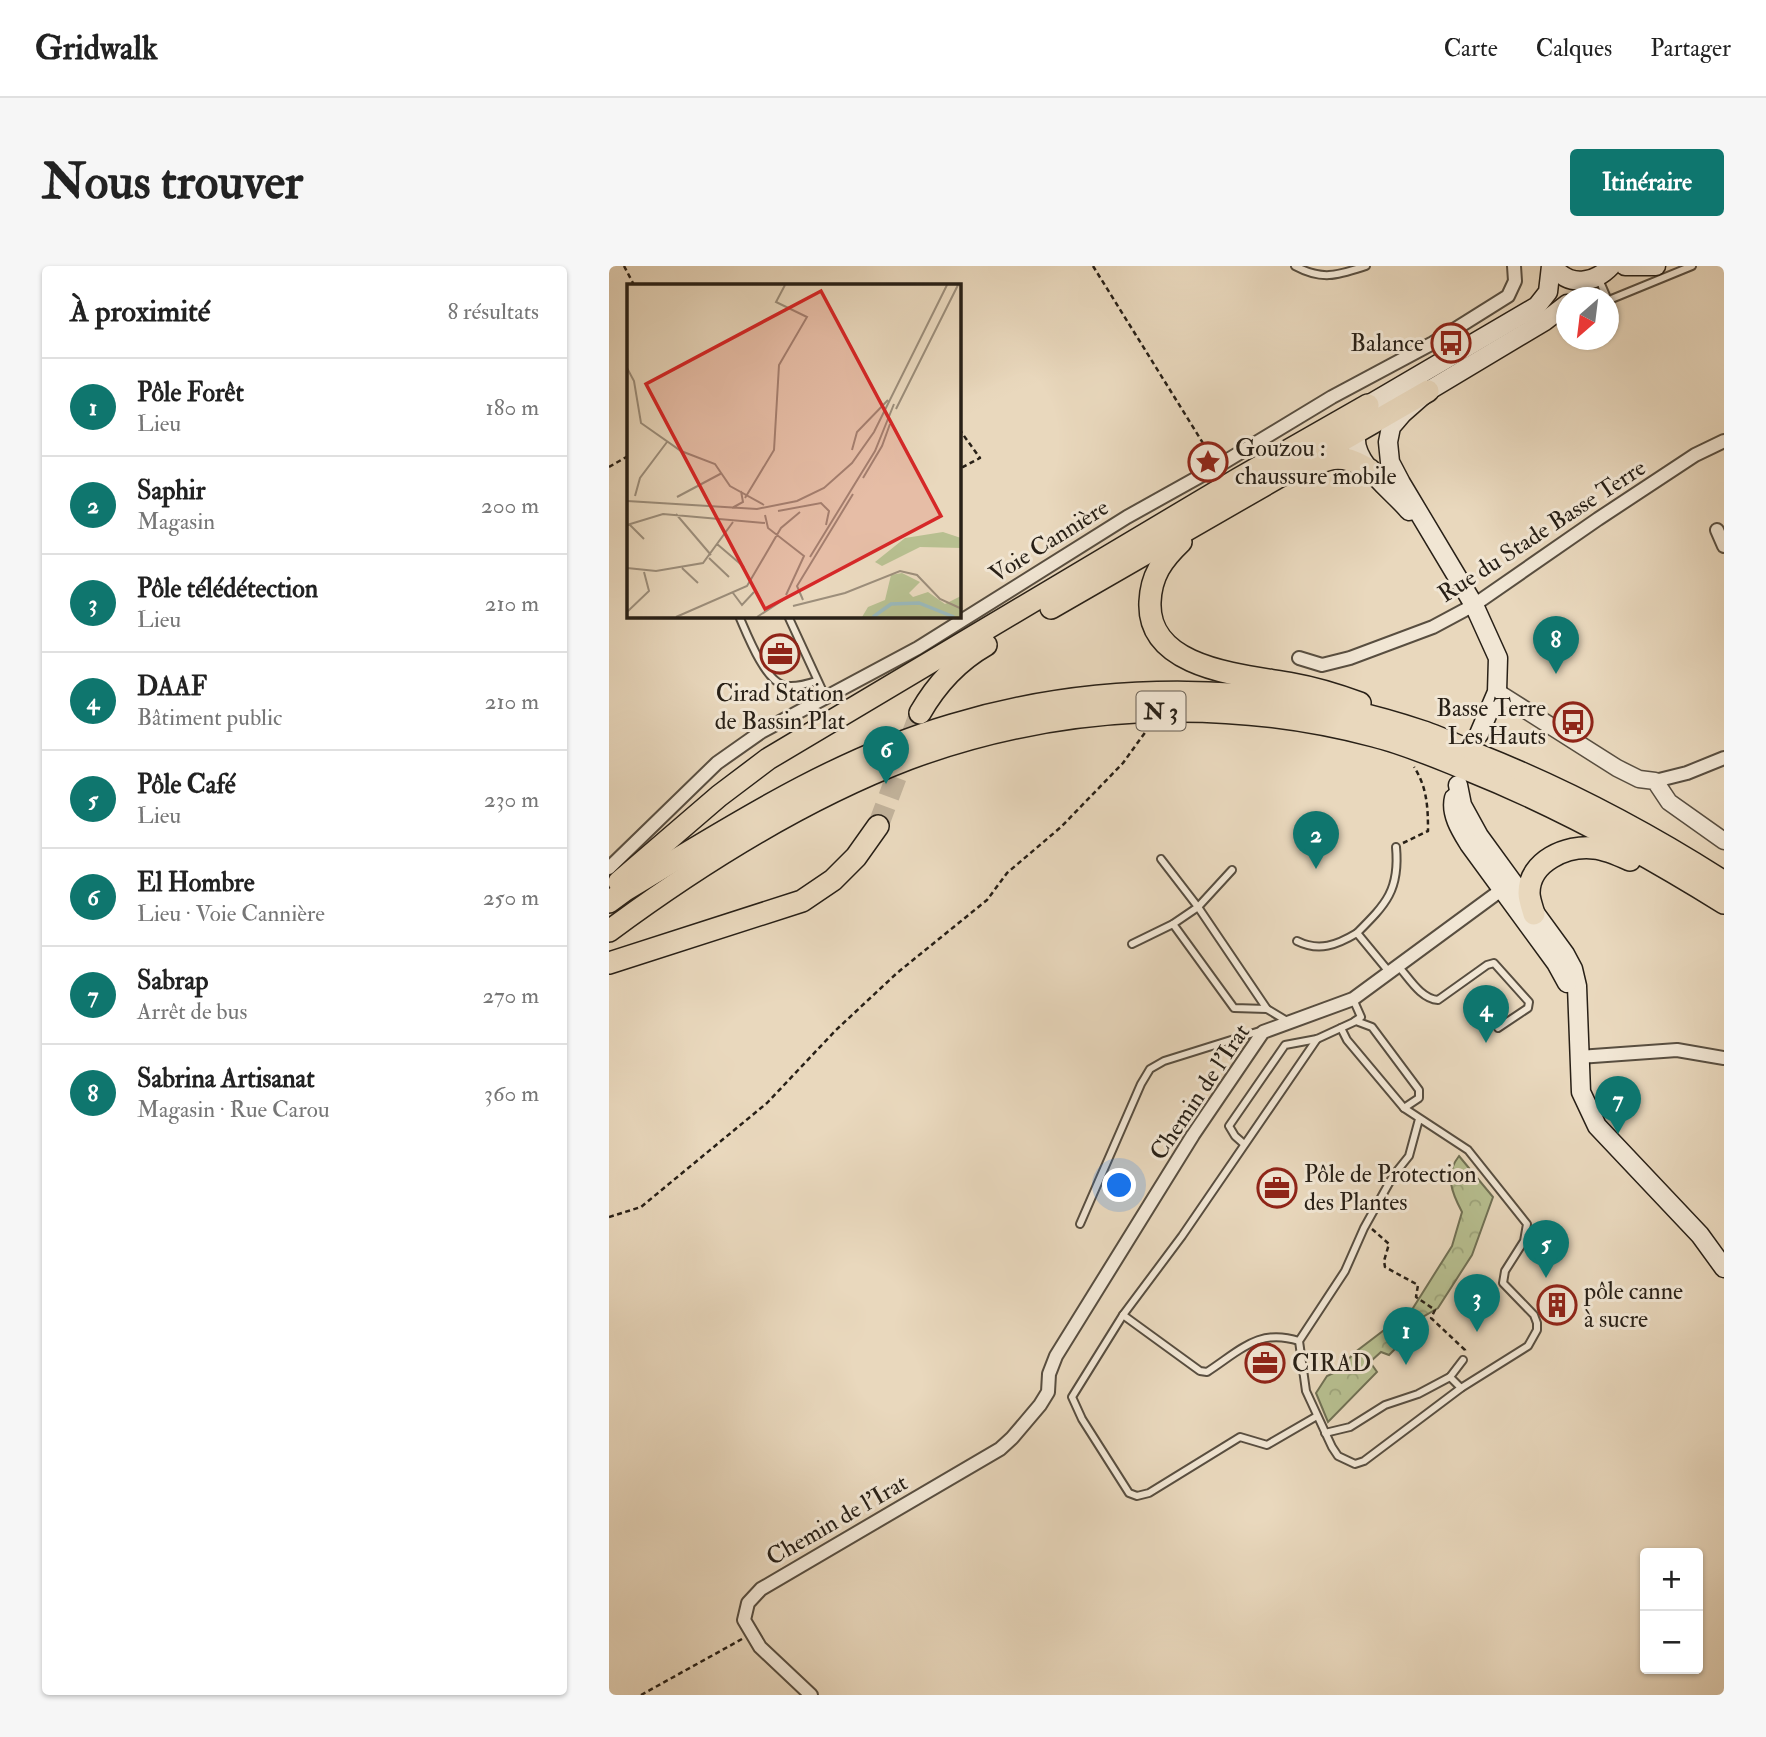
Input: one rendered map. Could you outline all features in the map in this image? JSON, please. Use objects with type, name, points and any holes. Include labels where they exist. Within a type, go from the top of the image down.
[{"type":"highway","points":[[920,713],[929,697],[949,673],[980,648],[1157,549],[1209,516],[1273,482],[1428,391]]},
{"type":"highway","points":[[609,890],[719,796],[768,759],[1226,486],[1369,405]]},
{"type":"highway","points":[[1273,482],[1325,460],[1339,457],[1354,460],[1370,470]]},
{"type":"highway","name":"N 3","points":[[1209,516],[1169,553],[1151,583],[1152,621],[1169,647],[1187,659],[1210,668],[1327,691],[1403,718],[1552,787],[1677,852],[1724,882]]},
{"type":"highway","name":"N 3","points":[[609,902],[791,791],[853,762],[951,725],[1066,699],[1174,692],[1279,700],[1334,709],[1421,731],[1507,766]]},
{"type":"highway","name":"N 3","points":[[609,931],[719,856],[791,814],[910,759],[963,741],[1073,718],[1179,710],[1283,717],[1374,736],[1420,750],[1545,803],[1668,868],[1724,903]]},
{"type":"highway","points":[[609,963],[802,901],[833,880],[856,857],[878,826]]},
{"type":"highway","points":[[1534,914],[1528,895],[1537,869],[1552,856],[1569,849],[1594,848],[1621,855],[1724,911]]},
{"type":"main road","points":[[1434,540],[1370,470],[1356,446],[1356,433],[1369,405],[1537,306],[1548,292],[1552,266],[1567,278],[1597,275]]},
{"type":"main road","points":[[1625,266],[1656,266]]},
{"type":"main road","points":[[1479,734],[1497,692],[1499,658],[1475,605],[1390,462],[1388,442],[1391,427],[1428,391],[1545,321],[1556,312]]},
{"type":"main road","points":[[1565,954],[1543,935],[1510,891],[1506,886],[1458,825],[1453,805],[1458,785],[1462,804],[1470,820],[1506,886],[1567,982],[1578,1012]]},
{"type":"main road","points":[[1506,886],[1534,914],[1565,954],[1575,978],[1581,1092],[1597,1126],[1700,1235],[1724,1268]]},
{"type":"street","name":"Voie Cannière","points":[[609,868],[717,763],[761,732],[918,648],[1126,517],[1213,469],[1332,397],[1433,344],[1508,296],[1513,287],[1514,266]]},
{"type":"street","name":"Rue du Stade Basse Terre","points":[[1299,658],[1322,665],[1350,658],[1433,627],[1475,605],[1598,519],[1695,456],[1724,441]]},
{"type":"street","points":[[1717,530],[1724,547]]},
{"type":"street","points":[[1497,692],[1617,768],[1639,779],[1655,781],[1687,773],[1724,758]]},
{"type":"street","points":[[1655,781],[1669,802],[1724,841]]},
{"type":"street","name":"Chemin de l'Irat","points":[[751,1634],[744,1620],[745,1611],[748,1603],[761,1589],[1000,1449],[1012,1438],[1040,1405],[1048,1392],[1049,1374],[1056,1356],[1247,1052],[1263,1032],[1353,999],[1506,886],[1552,856]]},
{"type":"street","points":[[1579,1057],[1677,1050],[1724,1058]]},
{"type":"street","points":[[751,1634],[760,1647],[811,1695]]},
{"type":"lane","points":[[1295,266],[1320,276],[1333,276],[1366,266]]},
{"type":"lane","points":[[1619,295],[1692,266]]},
{"type":"lane","points":[[1545,321],[1556,317]]},
{"type":"lane","points":[[740,618],[770,676],[783,685],[804,685],[816,681]]},
{"type":"lane","points":[[789,618],[825,696]]},
{"type":"lane","points":[[1297,941],[1321,947],[1338,944],[1357,933],[1378,912],[1395,884],[1398,867],[1396,847]]},
{"type":"lane","points":[[1161,859],[1198,907],[1267,1009],[1288,1022]]},
{"type":"lane","points":[[1132,944],[1173,924],[1198,907],[1232,870]]},
{"type":"lane","points":[[1173,924],[1234,1008],[1267,1009]]},
{"type":"lane","points":[[1357,933],[1394,970],[1430,1000],[1438,1000],[1487,965],[1494,963],[1529,1002],[1528,1008],[1498,1028]]},
{"type":"lane","points":[[1341,1028],[1361,1017],[1353,999]]},
{"type":"lane","points":[[1244,1144],[1230,1128],[1231,1121],[1285,1045],[1317,1039],[1356,1021],[1372,1027],[1419,1090],[1419,1098],[1404,1108]]},
{"type":"lane","points":[[1080,1224],[1150,1069],[1164,1061],[1288,1022]]},
{"type":"lane","points":[[1341,1028],[1347,1040],[1404,1108],[1468,1150],[1527,1224],[1524,1241],[1503,1277],[1507,1289],[1534,1315],[1537,1323],[1534,1338],[1517,1354],[1461,1388],[1364,1461],[1355,1464],[1338,1456],[1317,1416],[1304,1383],[1299,1341],[1345,1270],[1364,1228],[1393,1176],[1409,1156],[1419,1119]]},
{"type":"lane","points":[[1317,1039],[1182,1236],[1123,1315],[1072,1397],[1082,1419],[1129,1493],[1137,1496],[1149,1493],[1240,1437],[1267,1445],[1317,1416]]},
{"type":"lane","points":[[1123,1315],[1200,1371],[1207,1372],[1261,1337],[1281,1335],[1299,1341]]},
{"type":"lane","points":[[1325,1433],[1350,1426],[1385,1405],[1417,1394],[1450,1377],[1463,1360]]},
{"type":"lane","points":[[1450,1377],[1461,1388]]},
{"type":"path","points":[[624,266],[633,284]]},
{"type":"path","points":[[1093,266],[1213,458],[1213,469]]},
{"type":"path","points":[[961,432],[980,458],[961,468]]},
{"type":"path","points":[[609,467],[627,457]]},
{"type":"path","points":[[609,1217],[641,1208],[768,1103],[836,1030],[886,982],[987,900],[1007,873],[1061,827],[1123,763],[1150,726]]},
{"type":"path","points":[[1396,847],[1428,831],[1428,807],[1423,780],[1412,764]]},
{"type":"path","points":[[1364,1228],[1370,1228],[1389,1244],[1385,1267],[1418,1285],[1416,1297],[1435,1310],[1431,1318],[1435,1324],[1465,1350],[1463,1360]]},
{"type":"path","points":[[641,1695],[751,1634]]},
{"type":"green space","points":[[1459,1156],[1493,1197],[1472,1255],[1438,1308],[1416,1321],[1409,1335],[1389,1355],[1381,1352],[1370,1362],[1377,1372],[1328,1422],[1316,1393],[1327,1376],[1338,1371],[1354,1353],[1413,1308],[1452,1246],[1462,1212],[1451,1184],[1454,1163]]},
{"type":"tunnel","points":[[878,826],[920,713]]},
{"type":"place","name":"Balance","points":[[1451,343]]},
{"type":"place","name":"Gouzou : chaussure mobile","points":[[1208,462]]},
{"type":"place","name":"Cirad Station de Bassin Plat","points":[[780,654]]},
{"type":"place","name":"Sabrina Artisanat","points":[[1556,674]]},
{"type":"place","name":"Basse Terre Les Hauts","points":[[1573,722]]},
{"type":"place","name":"El Hombre","points":[[886,784]]},
{"type":"place","name":"Saphir","points":[[1316,869]]},
{"type":"place","name":"DAAF","points":[[1486,1043]]},
{"type":"place","name":"Sabrap","points":[[1618,1134]]},
{"type":"place","name":"Pôle de Protection des Plantes","points":[[1277,1188]]},
{"type":"place","name":"Pôle Café","points":[[1546,1278]]},
{"type":"place","name":"pôle canne à sucre","points":[[1557,1305]]},
{"type":"place","name":"Pôle télédétection","points":[[1477,1332]]},
{"type":"place","name":"CIRAD","points":[[1265,1363]]},
{"type":"place","name":"Pôle Forêt","points":[[1406,1365]]}]
